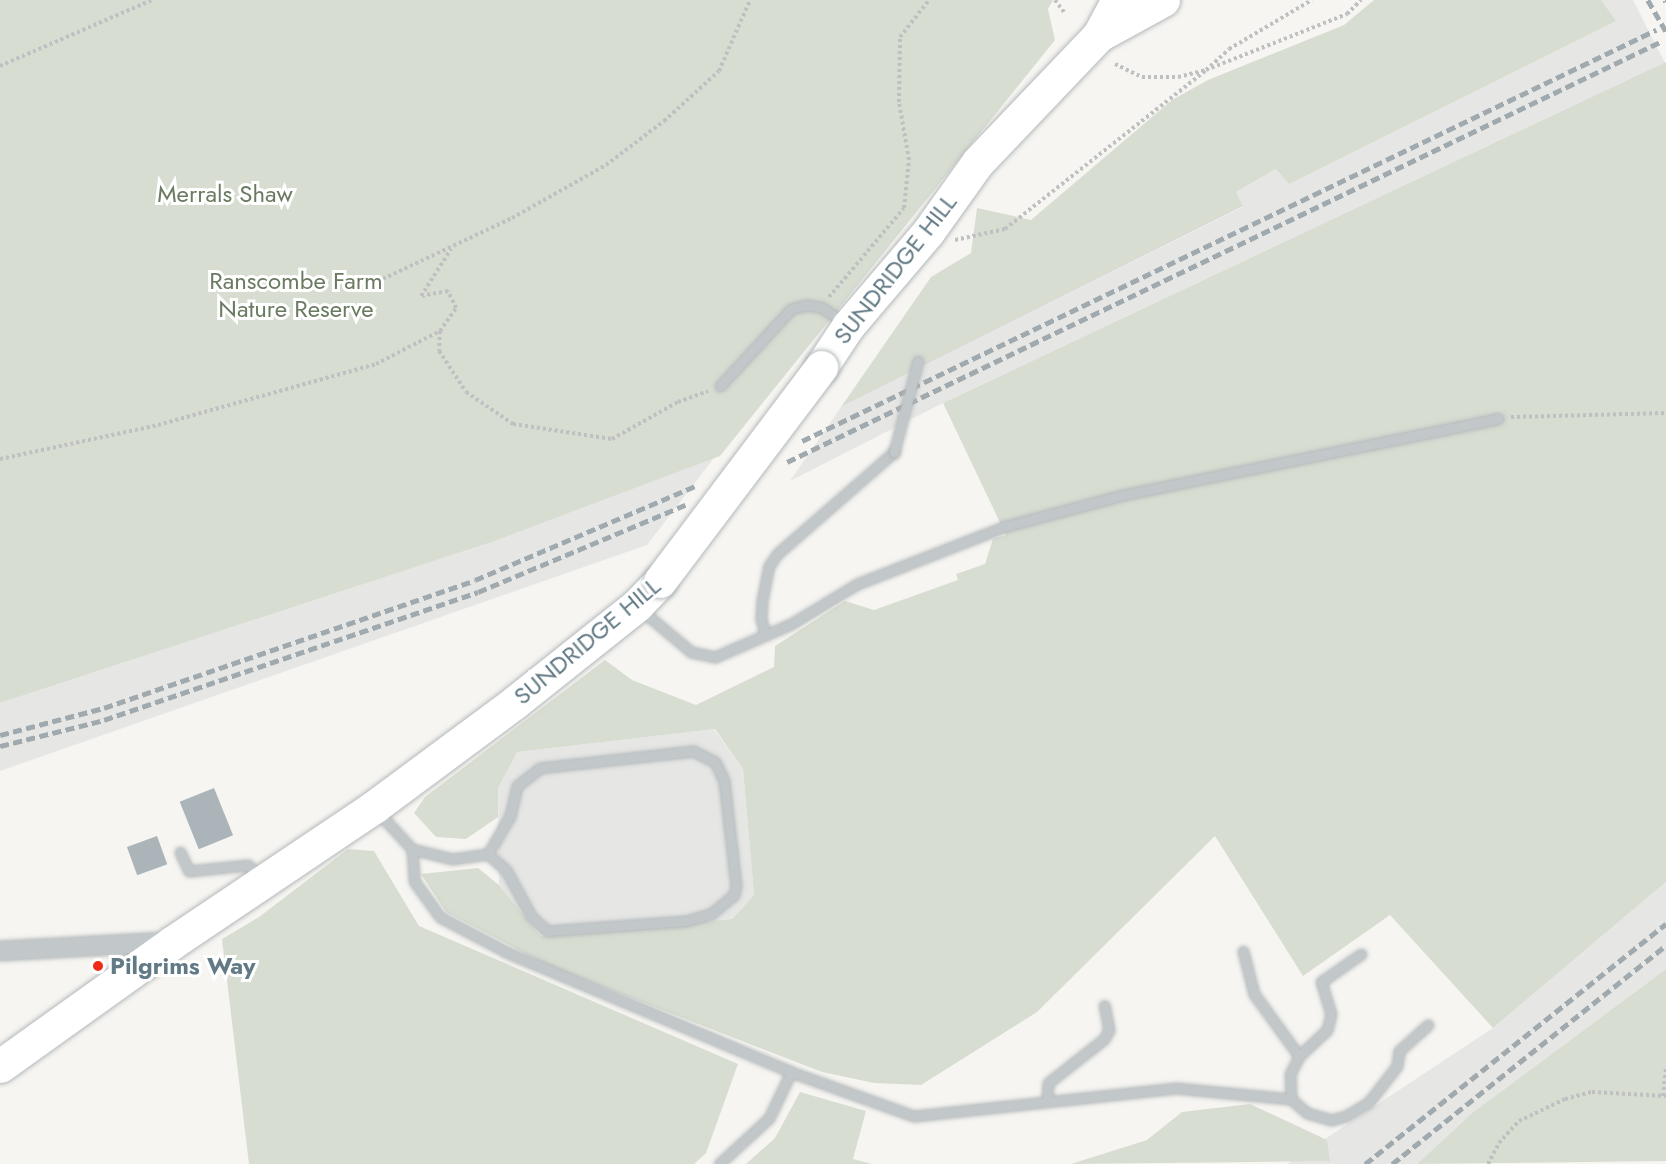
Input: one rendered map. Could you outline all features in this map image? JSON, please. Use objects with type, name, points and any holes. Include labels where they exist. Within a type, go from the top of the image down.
[{"type":"highway","name":"SUNDRIDGE HILL","points":[[0,1066],[173,942],[374,807],[637,605],[660,581],[821,367],[848,326],[928,232],[978,162],[1099,35],[1118,0]]},
{"type":"highway","name":"SUNDRIDGE HILL","points":[[1099,35],[1163,0]]},
{"type":"street","points":[[0,951],[173,942]]},
{"type":"lane","points":[[720,386],[791,309],[806,305],[821,307],[848,326]]},
{"type":"lane","points":[[765,634],[761,619],[762,601],[769,566],[777,554],[874,473],[894,452],[918,361]]},
{"type":"lane","points":[[637,605],[670,638],[705,657],[722,655],[791,624],[870,578],[971,538],[1055,512],[1372,442],[1498,419]]},
{"type":"lane","points":[[374,807],[412,849],[452,859],[488,854],[506,870],[531,916],[547,931],[686,921],[711,914],[734,895],[736,886],[724,781],[712,759],[693,751],[540,768],[517,786],[510,816],[488,854]]},
{"type":"lane","points":[[412,849],[414,881],[440,917],[506,952],[791,1072],[914,1116],[1175,1088],[1291,1099],[1317,1118],[1346,1116],[1386,1085],[1397,1066],[1399,1051],[1428,1025]]},
{"type":"lane","points":[[180,852],[189,871],[248,865],[263,882]]},
{"type":"lane","points":[[1243,951],[1254,994],[1299,1056]]},
{"type":"lane","points":[[1291,1099],[1290,1074],[1299,1056],[1327,1030],[1331,1014],[1321,982],[1360,954]]},
{"type":"lane","points":[[1047,1101],[1048,1083],[1104,1039],[1109,1030],[1104,1005]]},
{"type":"lane","points":[[719,1164],[769,1118],[791,1072]]},
{"type":"path","points":[[0,66],[152,0]]},
{"type":"path","points":[[372,284],[452,249],[606,165],[664,121],[719,72],[750,0]]},
{"type":"path","points":[[821,307],[904,208],[909,160],[898,102],[900,37],[929,0]]},
{"type":"path","points":[[1055,0],[1064,12]]},
{"type":"path","points":[[951,241],[1005,229],[1206,70],[1229,49],[1312,0]]},
{"type":"path","points":[[1115,64],[1142,77],[1178,77],[1206,70],[1347,14],[1361,0]]},
{"type":"path","points":[[0,459],[158,425],[376,364],[413,347],[440,331],[456,308],[448,291],[422,296],[452,249]]},
{"type":"path","points":[[440,331],[439,351],[466,392],[513,424],[612,439],[678,402],[720,386]]},
{"type":"path","points":[[1498,419],[1538,414],[1666,413]]},
{"type":"path","points":[[1488,1164],[1498,1143],[1519,1121],[1565,1099],[1592,1092],[1665,1096],[1666,1067]]},
{"type":"shaded area","points":[[1601,0],[1633,0],[1665,63],[943,403],[790,481],[841,407],[1242,207],[1236,192],[1276,169],[1615,21]]},
{"type":"shaded area","points":[[714,458],[647,545],[0,771],[0,703],[492,542]]},
{"type":"shaded area","points":[[714,729],[743,769],[754,895],[732,919],[539,936],[499,885],[498,788],[516,752]]},
{"type":"shaded area","points":[[1666,882],[1666,969],[1472,1113],[1417,1164],[1287,1164],[1493,1028]]},
{"type":"green space","name":"Ranscombe Farm Nature Reserve","points":[[0,0],[1053,0],[1048,9],[1055,40],[720,456],[492,542],[0,703]]},
{"type":"green space","points":[[1374,0],[1601,0],[1616,21],[1289,184],[1276,169],[1236,192],[1243,206],[841,407],[931,277],[971,253],[977,208],[1031,220],[1172,100],[1208,80],[1344,25]]},
{"type":"green space","points":[[1666,62],[1666,882],[1493,1028],[1390,915],[1303,976],[1215,836],[1037,1012],[921,1085],[874,1083],[822,1072],[549,966],[446,912],[421,874],[478,868],[499,885],[540,936],[732,919],[754,895],[743,769],[715,729],[517,752],[498,788],[498,817],[466,839],[436,837],[414,813],[425,797],[605,660],[632,680],[696,705],[774,667],[775,646],[845,601],[874,610],[958,580],[956,574],[985,564],[993,539],[1006,535],[943,403]]},
{"type":"green space","points":[[348,849],[374,851],[419,926],[738,1064],[706,1153],[694,1164],[249,1164],[222,939],[259,917]]},
{"type":"green space","points":[[1666,969],[1666,1161],[1417,1164],[1472,1113]]},
{"type":"green space","points":[[800,1092],[866,1111],[853,1159],[872,1164],[746,1164],[775,1138]]},
{"type":"green space","points":[[1250,1104],[1327,1140],[1330,1161],[1071,1164],[1147,1140],[1182,1112]]},
{"type":"building","points":[[214,788],[233,835],[199,849],[180,802]]},
{"type":"building","points":[[157,836],[167,864],[137,875],[127,847]]},
{"type":"railway","points":[[1648,0],[1666,31]]},
{"type":"railway","points":[[802,441],[1656,30]]},
{"type":"railway","points":[[787,462],[1662,41]]},
{"type":"railway","points":[[0,735],[104,708],[475,580],[698,485]]},
{"type":"railway","points":[[0,746],[104,720],[478,592],[685,505]]},
{"type":"railway","points":[[1365,1164],[1666,924]]},
{"type":"railway","points":[[1392,1164],[1666,945]]},
{"type":"place","name":"Pilgrims Way","points":[[98,966]]},
{"type":"park label","name":"Merrals Shaw","points":[[225,194]]}]
